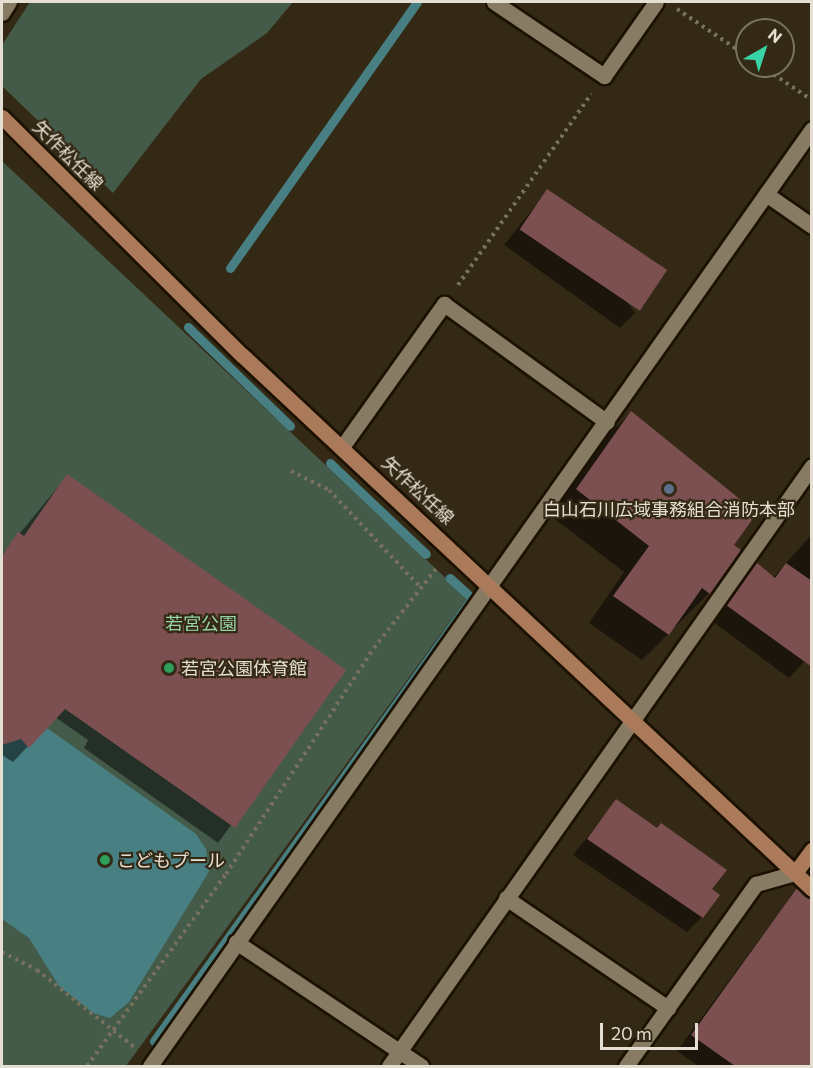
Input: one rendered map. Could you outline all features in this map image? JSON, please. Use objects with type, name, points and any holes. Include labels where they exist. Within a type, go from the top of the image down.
[{"type":"main road","name":"矢作松任線","points":[[2,117],[342,447],[493,585],[630,720],[812,889]]},
{"type":"main road","points":[[795,873],[812,850]]},
{"type":"street","points":[[2,13],[9,2]]},
{"type":"street","points":[[494,2],[604,76],[656,2]]},
{"type":"street","points":[[152,1064],[236,942],[493,585],[812,129]]},
{"type":"street","points":[[766,194],[812,226]]},
{"type":"street","points":[[342,447],[444,304],[607,422]]},
{"type":"street","points":[[389,1066],[630,720],[812,466]]},
{"type":"street","points":[[626,1066],[756,884],[795,873]]},
{"type":"street","points":[[507,898],[668,1008]]},
{"type":"street","points":[[236,942],[421,1066]]},
{"type":"path","points":[[667,2],[735,48]]},
{"type":"path","points":[[444,304],[604,76]]},
{"type":"path","points":[[779,78],[812,100]]},
{"type":"path","points":[[291,471],[329,490],[420,587]]},
{"type":"path","points":[[87,1066],[226,874],[420,587],[453,548]]},
{"type":"path","points":[[2,952],[37,970],[152,1064]]},
{"type":"green space","points":[[30,2],[293,2],[267,33],[201,79],[113,193],[2,86],[2,45]]},
{"type":"green space","name":"若宮公園","points":[[2,161],[467,598],[126,1066],[2,1066]]},
{"type":"water","name":"こどもプール","points":[[2,696],[196,834],[206,849],[210,870],[129,1002],[110,1018],[93,1013],[59,986],[29,938],[2,919]]},
{"type":"building","points":[[547,189],[667,270],[640,311],[520,230]]},
{"type":"building","points":[[631,411],[757,513],[734,545],[741,550],[710,594],[702,588],[669,635],[613,596],[649,546],[576,489]]},
{"type":"building","name":"若宮公園体育館","points":[[67,474],[346,670],[235,828],[65,709],[29,748],[21,739],[2,745],[2,556],[18,532],[24,536]]},
{"type":"building","points":[[756,562],[775,578],[786,563],[812,581],[812,667],[726,605]]},
{"type":"building","points":[[616,799],[657,828],[661,823],[727,870],[712,889],[720,895],[703,918],[587,839]]},
{"type":"building","points":[[797,888],[812,899],[812,1066],[735,1066],[691,1035]]},
{"type":"waterway","points":[[230,268],[417,2]]},
{"type":"waterway","points":[[188,327],[290,426]]},
{"type":"waterway","points":[[330,463],[426,554]]},
{"type":"waterway","points":[[154,1041],[472,598],[450,578]]},
{"type":"place","name":"白山石川広域事務組合消防本部","points":[[669,489]]},
{"type":"place","name":"若宮公園体育館","points":[[169,668]]},
{"type":"place","name":"こどもプール","points":[[105,860]]}]
